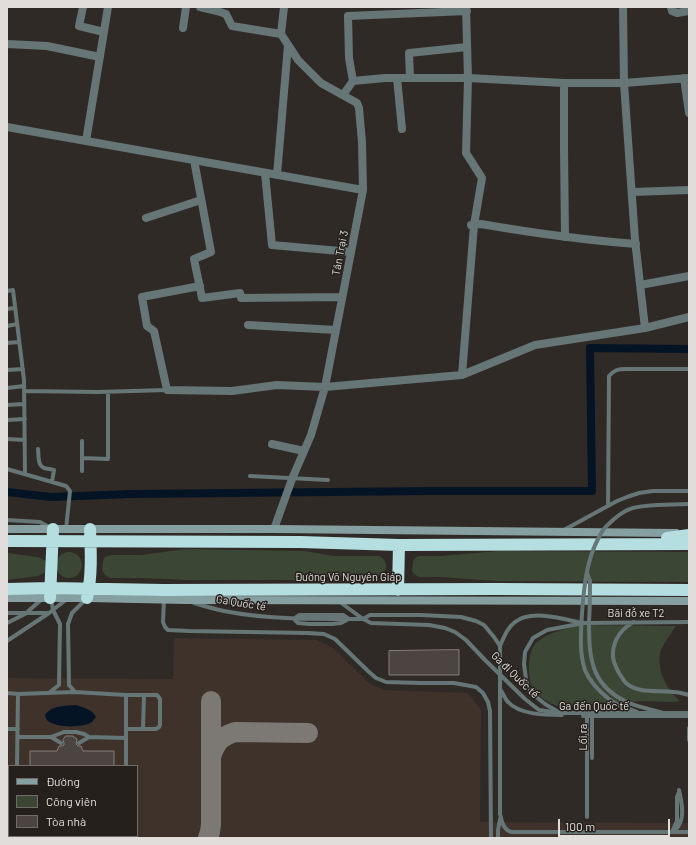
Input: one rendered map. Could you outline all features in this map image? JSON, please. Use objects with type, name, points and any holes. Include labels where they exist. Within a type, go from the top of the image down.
[{"type":"highway","points":[[620,544],[689,534]]},
{"type":"highway","points":[[49,599],[53,535]]},
{"type":"highway","points":[[7,541],[53,535],[90,535],[187,541],[399,545],[689,544]]},
{"type":"highway","points":[[88,593],[90,535]]},
{"type":"highway","points":[[398,590],[399,545]]},
{"type":"highway","name":"Đường Võ Nguyên Giáp","points":[[7,589],[49,599],[88,593],[166,594],[505,589],[689,590]]},
{"type":"main road","points":[[7,529],[53,535],[66,529],[90,535],[169,529],[689,534]]},
{"type":"main road","points":[[169,529],[187,541]]},
{"type":"main road","name":"Đường Võ Nguyên Giáp","points":[[7,598],[68,598],[88,593]]},
{"type":"main road","points":[[166,594],[186,600]]},
{"type":"main road","name":"Đường Võ Nguyên Giáp","points":[[166,594],[186,600],[689,601]]},
{"type":"street","points":[[83,7],[79,26],[104,32]]},
{"type":"street","points":[[86,141],[108,7]]},
{"type":"street","points":[[183,28],[186,7]]},
{"type":"street","points":[[200,7],[226,14],[232,26],[281,34],[284,7]]},
{"type":"street","points":[[623,7],[624,83],[636,244],[645,328]]},
{"type":"street","points":[[671,7],[672,11],[689,11]]},
{"type":"street","points":[[343,95],[353,81],[349,58],[348,16],[467,9],[468,78],[466,153],[482,178],[472,225],[462,375]]},
{"type":"street","name":"Tân Trại 3","points":[[274,529],[292,479],[311,435],[325,387],[363,190],[362,142],[359,108],[357,104],[321,83],[298,60],[281,34]]},
{"type":"street","points":[[7,44],[47,46],[100,57]]},
{"type":"street","points":[[277,175],[288,45]]},
{"type":"street","points":[[410,78],[409,53],[467,47]]},
{"type":"street","points":[[353,81],[385,78],[468,78],[564,83],[624,83],[686,78],[689,113]]},
{"type":"street","points":[[397,78],[402,129]]},
{"type":"street","points":[[564,83],[565,237]]},
{"type":"street","points":[[7,127],[363,190]]},
{"type":"street","points":[[194,160],[211,252],[194,259],[202,298],[240,293],[241,298],[342,297]]},
{"type":"street","points":[[265,173],[272,245],[351,252]]},
{"type":"street","points":[[632,192],[689,190]]},
{"type":"street","points":[[146,218],[201,200]]},
{"type":"street","points":[[472,225],[481,224],[541,234],[636,244]]},
{"type":"street","points":[[640,285],[689,276]]},
{"type":"street","points":[[200,286],[142,297],[147,326],[154,331],[167,390],[232,391],[277,385],[325,387],[462,375],[535,345],[645,328],[689,317]]},
{"type":"street","points":[[248,326],[336,330]]},
{"type":"street","points":[[272,444],[304,451]]},
{"type":"lane","points":[[7,291],[13,290],[22,369],[24,389],[26,474]]},
{"type":"lane","points":[[7,309],[15,308]]},
{"type":"lane","points":[[7,326],[17,324]]},
{"type":"lane","points":[[7,343],[19,342]]},
{"type":"lane","points":[[608,506],[609,376],[613,371],[626,368],[689,369]]},
{"type":"lane","points":[[7,370],[22,369]]},
{"type":"lane","points":[[7,388],[108,392],[167,390]]},
{"type":"lane","points":[[82,458],[108,459],[108,392]]},
{"type":"lane","points":[[7,405],[24,404]]},
{"type":"lane","points":[[7,420],[24,419]]},
{"type":"lane","points":[[7,439],[25,440]]},
{"type":"lane","points":[[82,441],[82,471]]},
{"type":"lane","points":[[38,449],[40,466],[54,470],[52,482]]},
{"type":"lane","points":[[7,470],[66,486],[70,490],[66,529]]},
{"type":"lane","points":[[250,476],[328,480]]},
{"type":"lane","points":[[560,532],[608,506],[639,493],[689,491]]},
{"type":"lane","name":"Ga đến Quốc tế","points":[[645,715],[618,705],[610,700],[601,693],[588,678],[581,649],[585,579],[593,547],[604,529],[627,510],[637,506],[689,504]]},
{"type":"lane","points":[[7,520],[40,522],[53,535]]},
{"type":"lane","points":[[587,573],[590,581],[590,657],[594,670],[603,686],[617,697],[626,702],[663,713]]},
{"type":"lane","points":[[74,692],[69,685],[68,624],[72,613],[88,593]]},
{"type":"lane","points":[[166,594],[163,622],[164,627],[168,630],[324,634],[335,639],[368,672],[376,678],[386,682],[454,683],[476,687],[488,702],[490,711],[491,838]]},
{"type":"lane","points":[[7,623],[49,599],[68,598]]},
{"type":"lane","points":[[49,599],[49,614]]},
{"type":"lane","points":[[49,599],[60,624],[59,685],[50,692]]},
{"type":"lane","name":"Ga Quốc tế","points":[[186,600],[223,611],[257,616],[294,618],[299,615],[343,615],[349,619]]},
{"type":"lane","points":[[338,601],[363,619],[370,615],[421,615],[461,617],[476,621],[484,625],[500,646]]},
{"type":"lane","points":[[7,614],[49,614]]},
{"type":"lane","points":[[7,641],[49,614]]},
{"type":"lane","points":[[498,838],[500,814],[500,646],[504,635],[509,627],[516,621],[526,616],[554,616],[582,623]]},
{"type":"lane","name":"Ga Quốc tế","points":[[294,618],[298,623],[309,624],[332,624],[341,623],[349,619],[363,619]]},
{"type":"lane","name":"Ga đi Quốc tế","points":[[363,619],[371,623],[429,625],[446,628],[455,632],[466,640],[525,699],[539,710],[560,713],[689,714]]},
{"type":"lane","name":"Ga đến Quốc tế","points":[[634,622],[622,631],[614,646],[614,663],[623,680],[637,689],[644,691],[676,692],[689,695]]},
{"type":"lane","name":"Bãi đỗ xe T2","points":[[582,623],[689,622]]},
{"type":"lane","points":[[560,713],[534,696],[528,688],[524,664],[526,652],[533,638],[547,630],[582,623]]},
{"type":"lane","name":"Ga đến Quốc tế","points":[[500,688],[508,702],[515,708],[524,712],[552,715],[590,716],[689,714]]},
{"type":"lane","points":[[7,693],[74,692],[159,696],[159,726],[156,729],[126,729]]},
{"type":"lane","points":[[17,765],[18,694]]},
{"type":"lane","points":[[126,695],[126,765]]},
{"type":"lane","points":[[143,729],[144,695]]},
{"type":"lane","points":[[587,817],[590,716]]},
{"type":"lane","name":"Lối ra","points":[[590,716],[592,758]]},
{"type":"lane","points":[[689,728],[689,740]]},
{"type":"lane","points":[[7,729],[18,729]]},
{"type":"lane","points":[[18,737],[51,737],[64,732],[76,732],[89,737],[126,738]]},
{"type":"lane","points":[[51,737],[61,743]]},
{"type":"lane","points":[[79,743],[89,737]]},
{"type":"lane","points":[[672,832],[676,821],[677,797],[679,790]]},
{"type":"lane","points":[[500,814],[502,824],[511,832],[689,832]]},
{"type":"shaded area","points":[[174,638],[317,640],[333,648],[370,684],[384,690],[468,693],[481,710],[480,822],[689,823],[689,838],[7,838],[7,678],[173,679]]},
{"type":"green space","points":[[186,549],[304,551],[334,556],[380,556],[385,561],[386,567],[384,572],[378,576],[333,576],[303,580],[187,580],[110,578],[105,575],[102,570],[105,557],[111,555],[141,555]]},
{"type":"green space","points":[[498,551],[689,552],[689,582],[496,581],[419,577],[412,571],[413,562],[415,558],[419,556],[441,556]]},
{"type":"green space","points":[[69,552],[78,556],[82,565],[78,574],[69,578],[60,574],[56,565],[60,556]]},
{"type":"green space","points":[[7,553],[38,557],[46,561],[46,572],[38,576],[7,580]]},
{"type":"green space","points":[[581,625],[676,626],[661,650],[660,664],[663,678],[671,691],[680,701],[645,701],[557,706],[542,698],[534,690],[530,680],[529,666],[533,647],[546,636]]},
{"type":"water","points":[[76,705],[92,712],[96,717],[92,722],[76,726],[63,726],[52,723],[46,718],[45,715],[51,709]]},
{"type":"building","points":[[459,650],[459,675],[389,675],[389,651]]},
{"type":"building","points":[[66,736],[73,736],[77,739],[76,744],[81,746],[83,751],[114,751],[114,765],[30,765],[30,751],[57,751],[59,746],[64,745],[63,740]]},
{"type":"waterway","points":[[7,492],[51,497],[131,494],[592,491],[590,348],[689,349]]},
{"type":"taxiway","points":[[208,838],[211,824],[211,701]]},
{"type":"taxiway","points":[[211,757],[219,741],[235,732],[308,733]]}]
